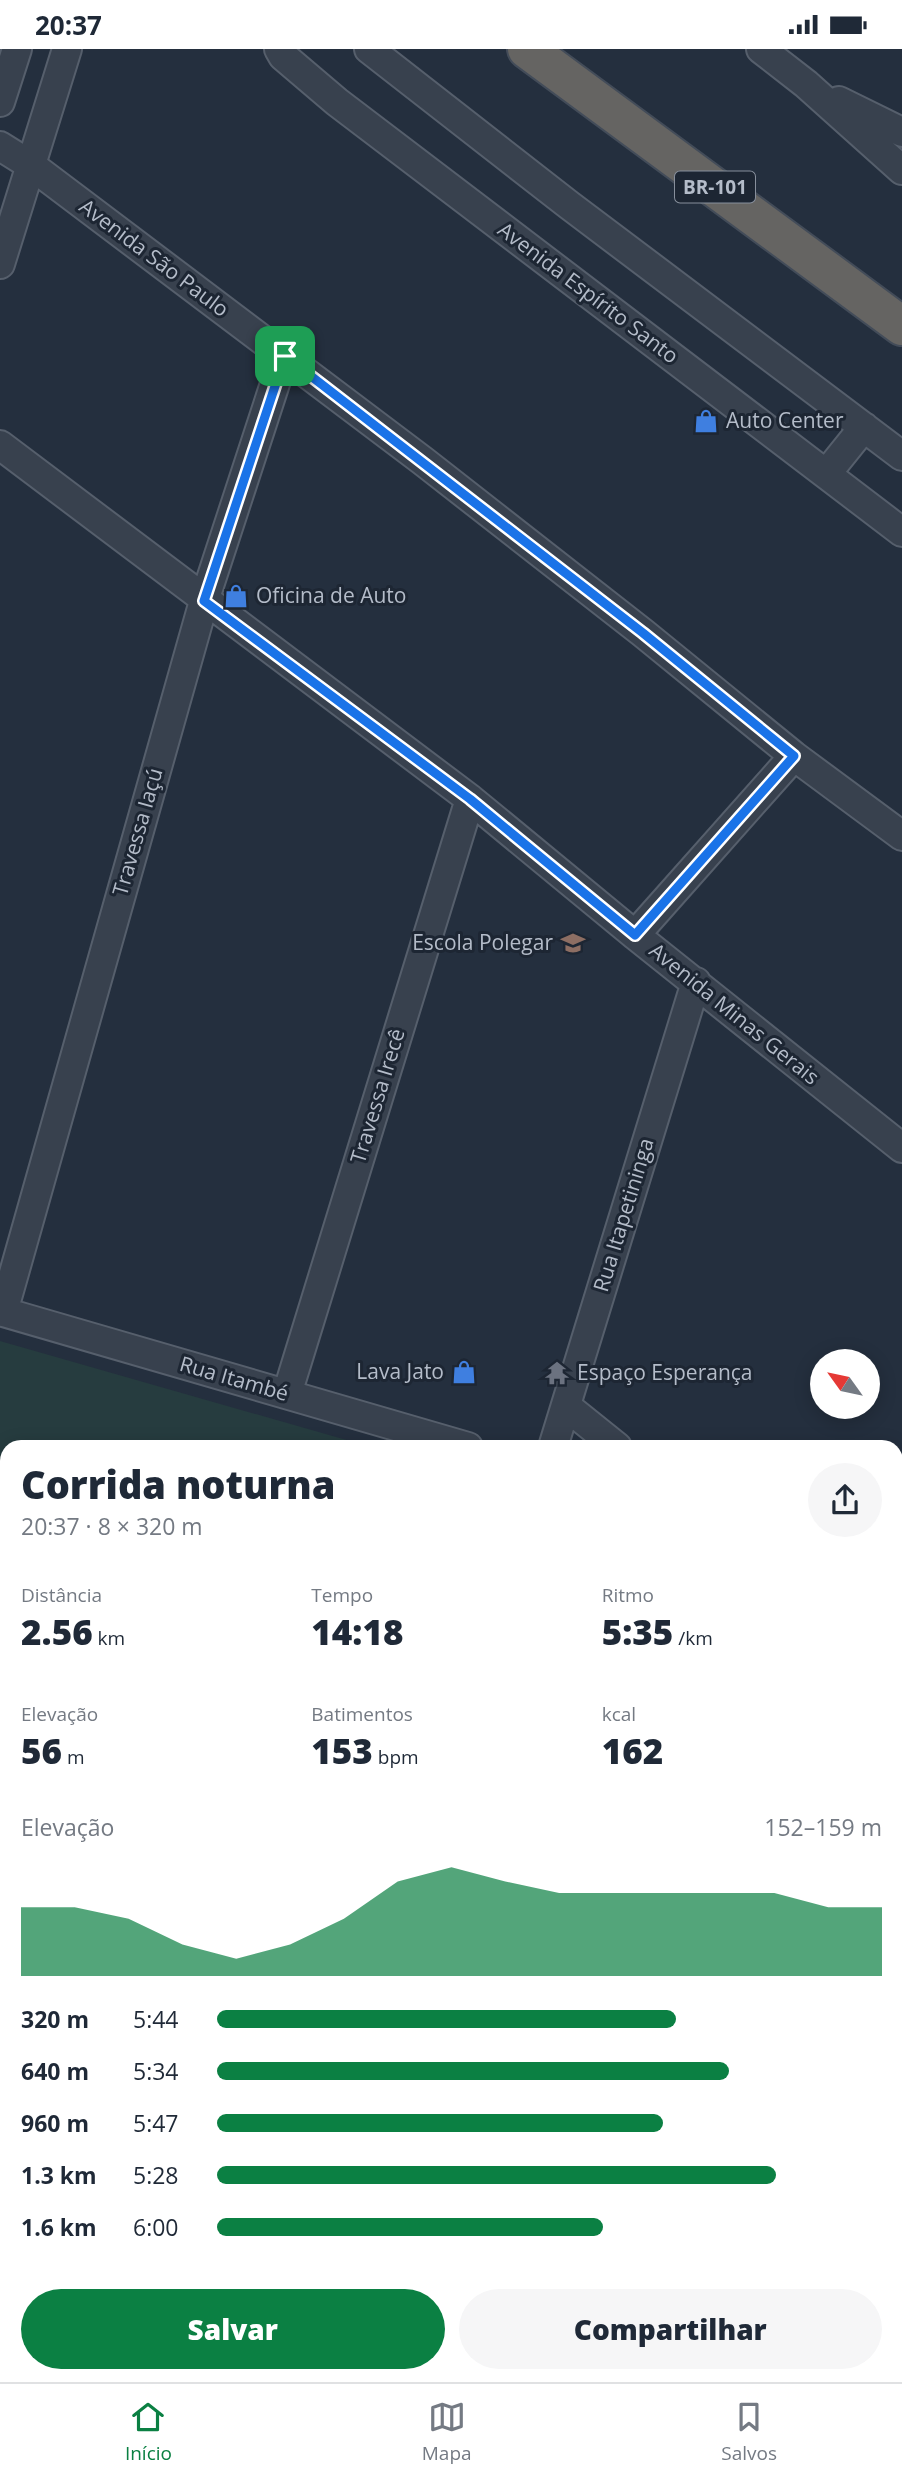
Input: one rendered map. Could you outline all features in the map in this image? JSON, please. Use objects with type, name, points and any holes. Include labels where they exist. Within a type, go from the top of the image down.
[{"type":"highway","name":"BR-101","points":[[527,49],[902,325]]},
{"type":"street","points":[[0,102],[17,49]]},
{"type":"street","points":[[0,264],[67,49]]},
{"type":"street","name":"Avenida Espírito Santo","points":[[279,49],[283,56],[337,102],[902,532]]},
{"type":"street","points":[[369,49],[569,205],[902,456]]},
{"type":"street","points":[[761,49],[806,84],[902,170]]},
{"type":"street","points":[[806,84],[902,132]]},
{"type":"street","name":"Avenida São Paulo","points":[[0,146],[32,166],[285,356],[632,624],[794,756],[902,836]]},
{"type":"street","name":"Travessa Iaçú","points":[[2,1312],[204,601],[285,356]]},
{"type":"street","points":[[827,473],[864,427]]},
{"type":"street","name":"Avenida Minas Gerais","points":[[0,446],[470,799],[635,935],[902,1148]]},
{"type":"street","points":[[635,935],[794,756]]},
{"type":"street","name":"Travessa Irecê","points":[[287,1394],[470,799]]},
{"type":"street","name":"Rua Itapetininga","points":[[555,1440],[695,982]]},
{"type":"street","name":"Rua Itambé","points":[[2,1312],[444,1440]]},
{"type":"street","points":[[566,1406],[608,1440]]},
{"type":"green space","points":[[0,1341],[346,1440],[0,1440]]},
{"type":"place","name":"Auto Center","points":[[706,421]]},
{"type":"place","name":"Oficina de Auto","points":[[236,596]]},
{"type":"place","name":"Escola Polegar","points":[[573,943]]},
{"type":"place","name":"Lava Jato","points":[[464,1372]]},
{"type":"place","name":"Espaço Esperança","points":[[557,1373]]},
{"type":"route","points":[[285,356],[643,633],[794,756],[635,935],[470,799],[204,601],[285,356]]}]
